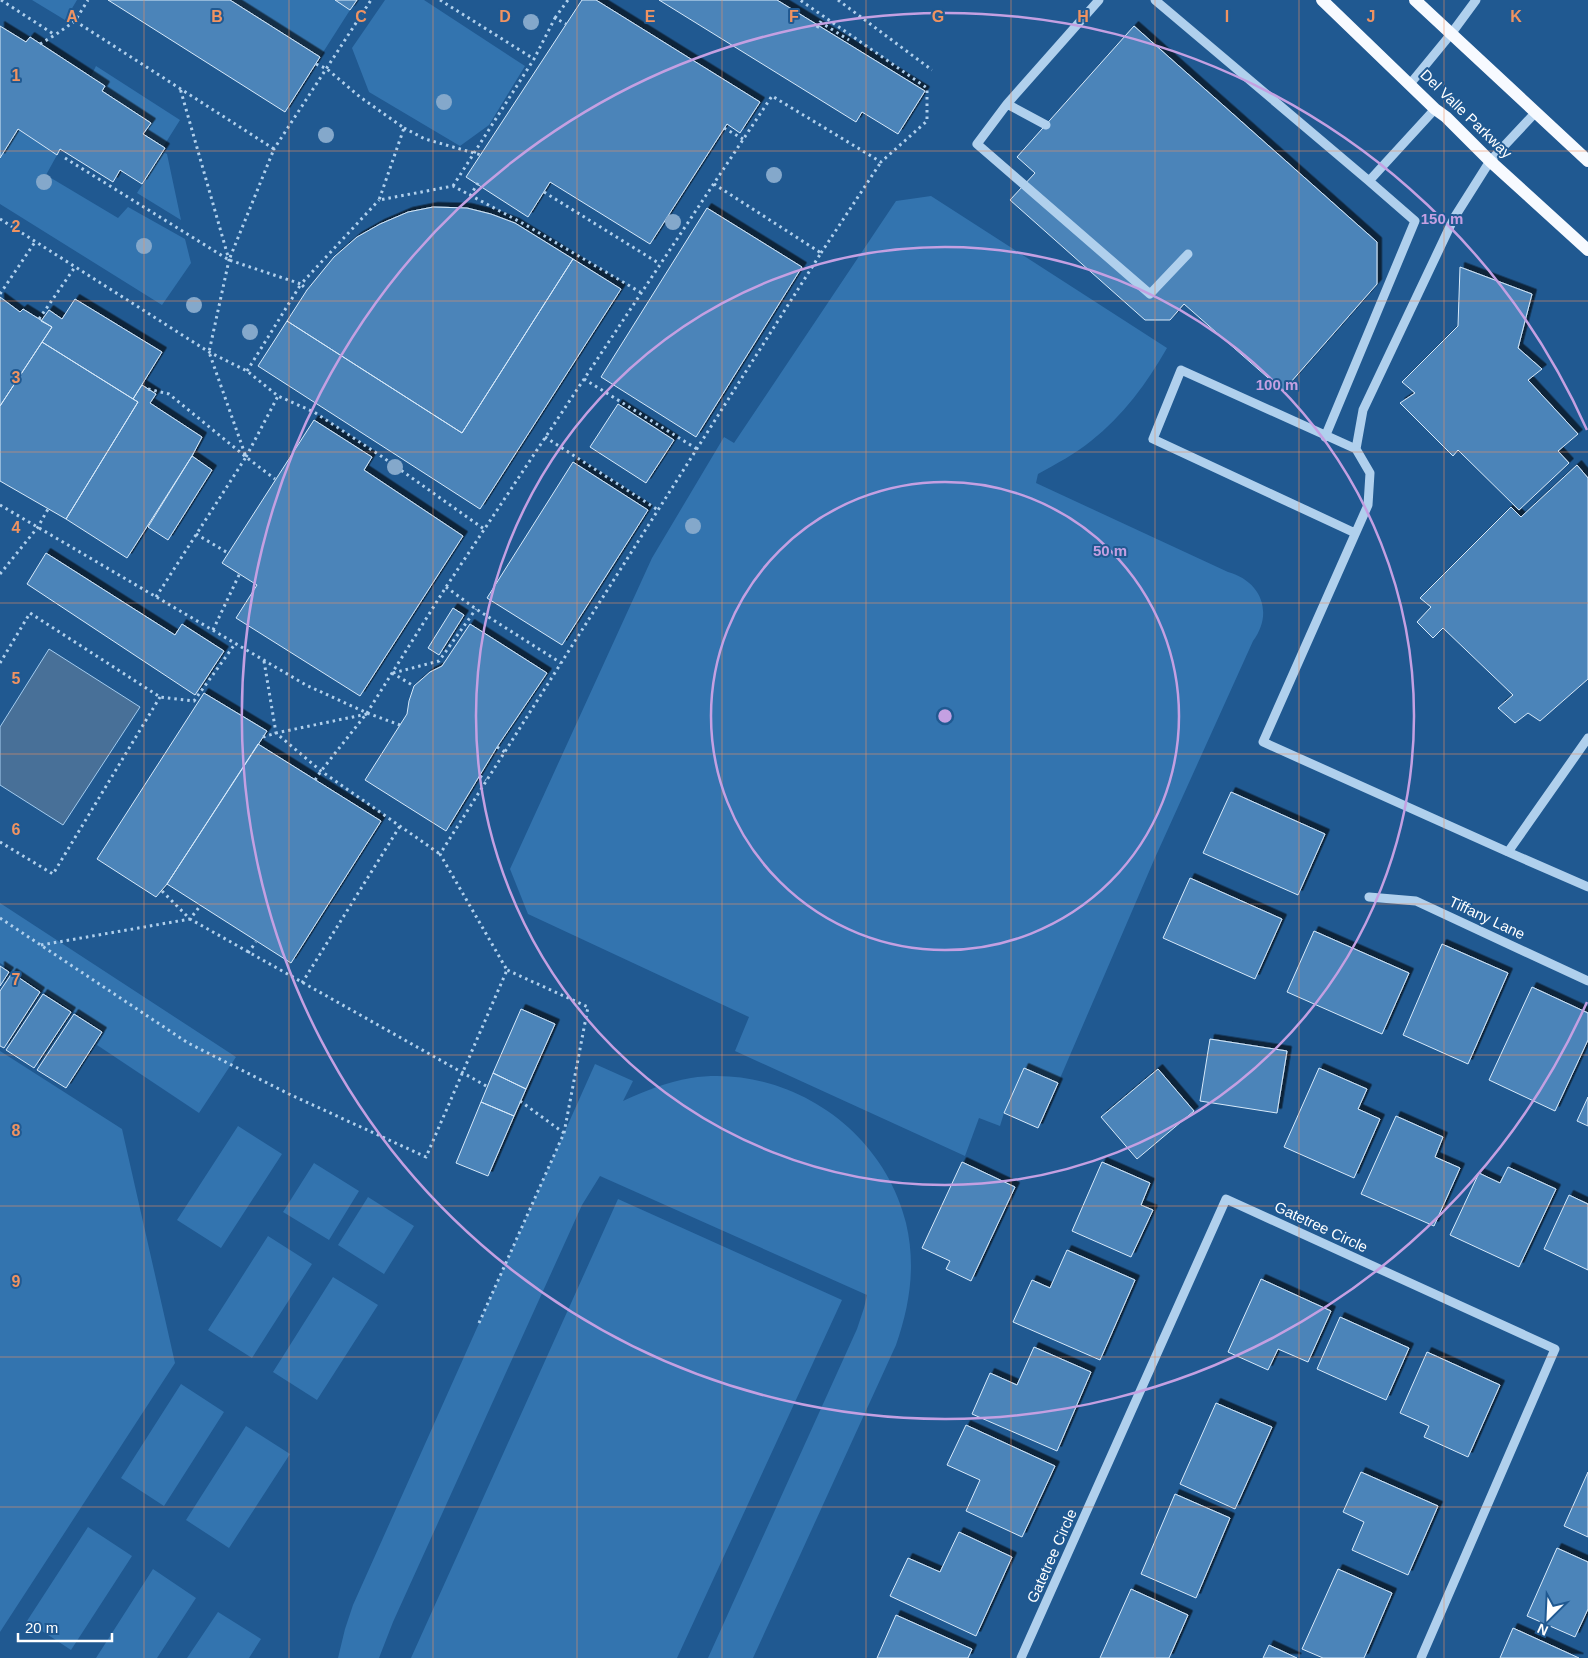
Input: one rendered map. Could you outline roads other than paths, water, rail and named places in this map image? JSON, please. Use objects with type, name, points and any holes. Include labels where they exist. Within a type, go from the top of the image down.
[{"type":"main road","name":"Del Valle Parkway","points":[[1322,0],[1490,161],[1588,250]]},
{"type":"main road","points":[[1414,0],[1588,161]]},
{"type":"street","points":[[1099,0],[1007,104],[977,144],[1150,294],[1188,254]]},
{"type":"street","points":[[1155,0],[1415,221],[1324,437]]},
{"type":"street","points":[[1410,84],[1476,0]]},
{"type":"street","points":[[1007,104],[1046,125]]},
{"type":"street","points":[[1368,181],[1436,109]]},
{"type":"street","points":[[1535,113],[1490,161],[1454,218],[1362,410],[1356,449],[1370,473],[1368,505],[1263,742],[1588,888]]},
{"type":"street","points":[[1355,533],[1153,439],[1181,370],[1324,437],[1356,449]]},
{"type":"street","points":[[1508,852],[1588,738]]},
{"type":"street","name":"Tiffany Lane","points":[[1369,897],[1416,901],[1588,981]]},
{"type":"street","name":"Gatetree Circle","points":[[1021,1658],[1226,1199],[1555,1349],[1421,1658]]}]
